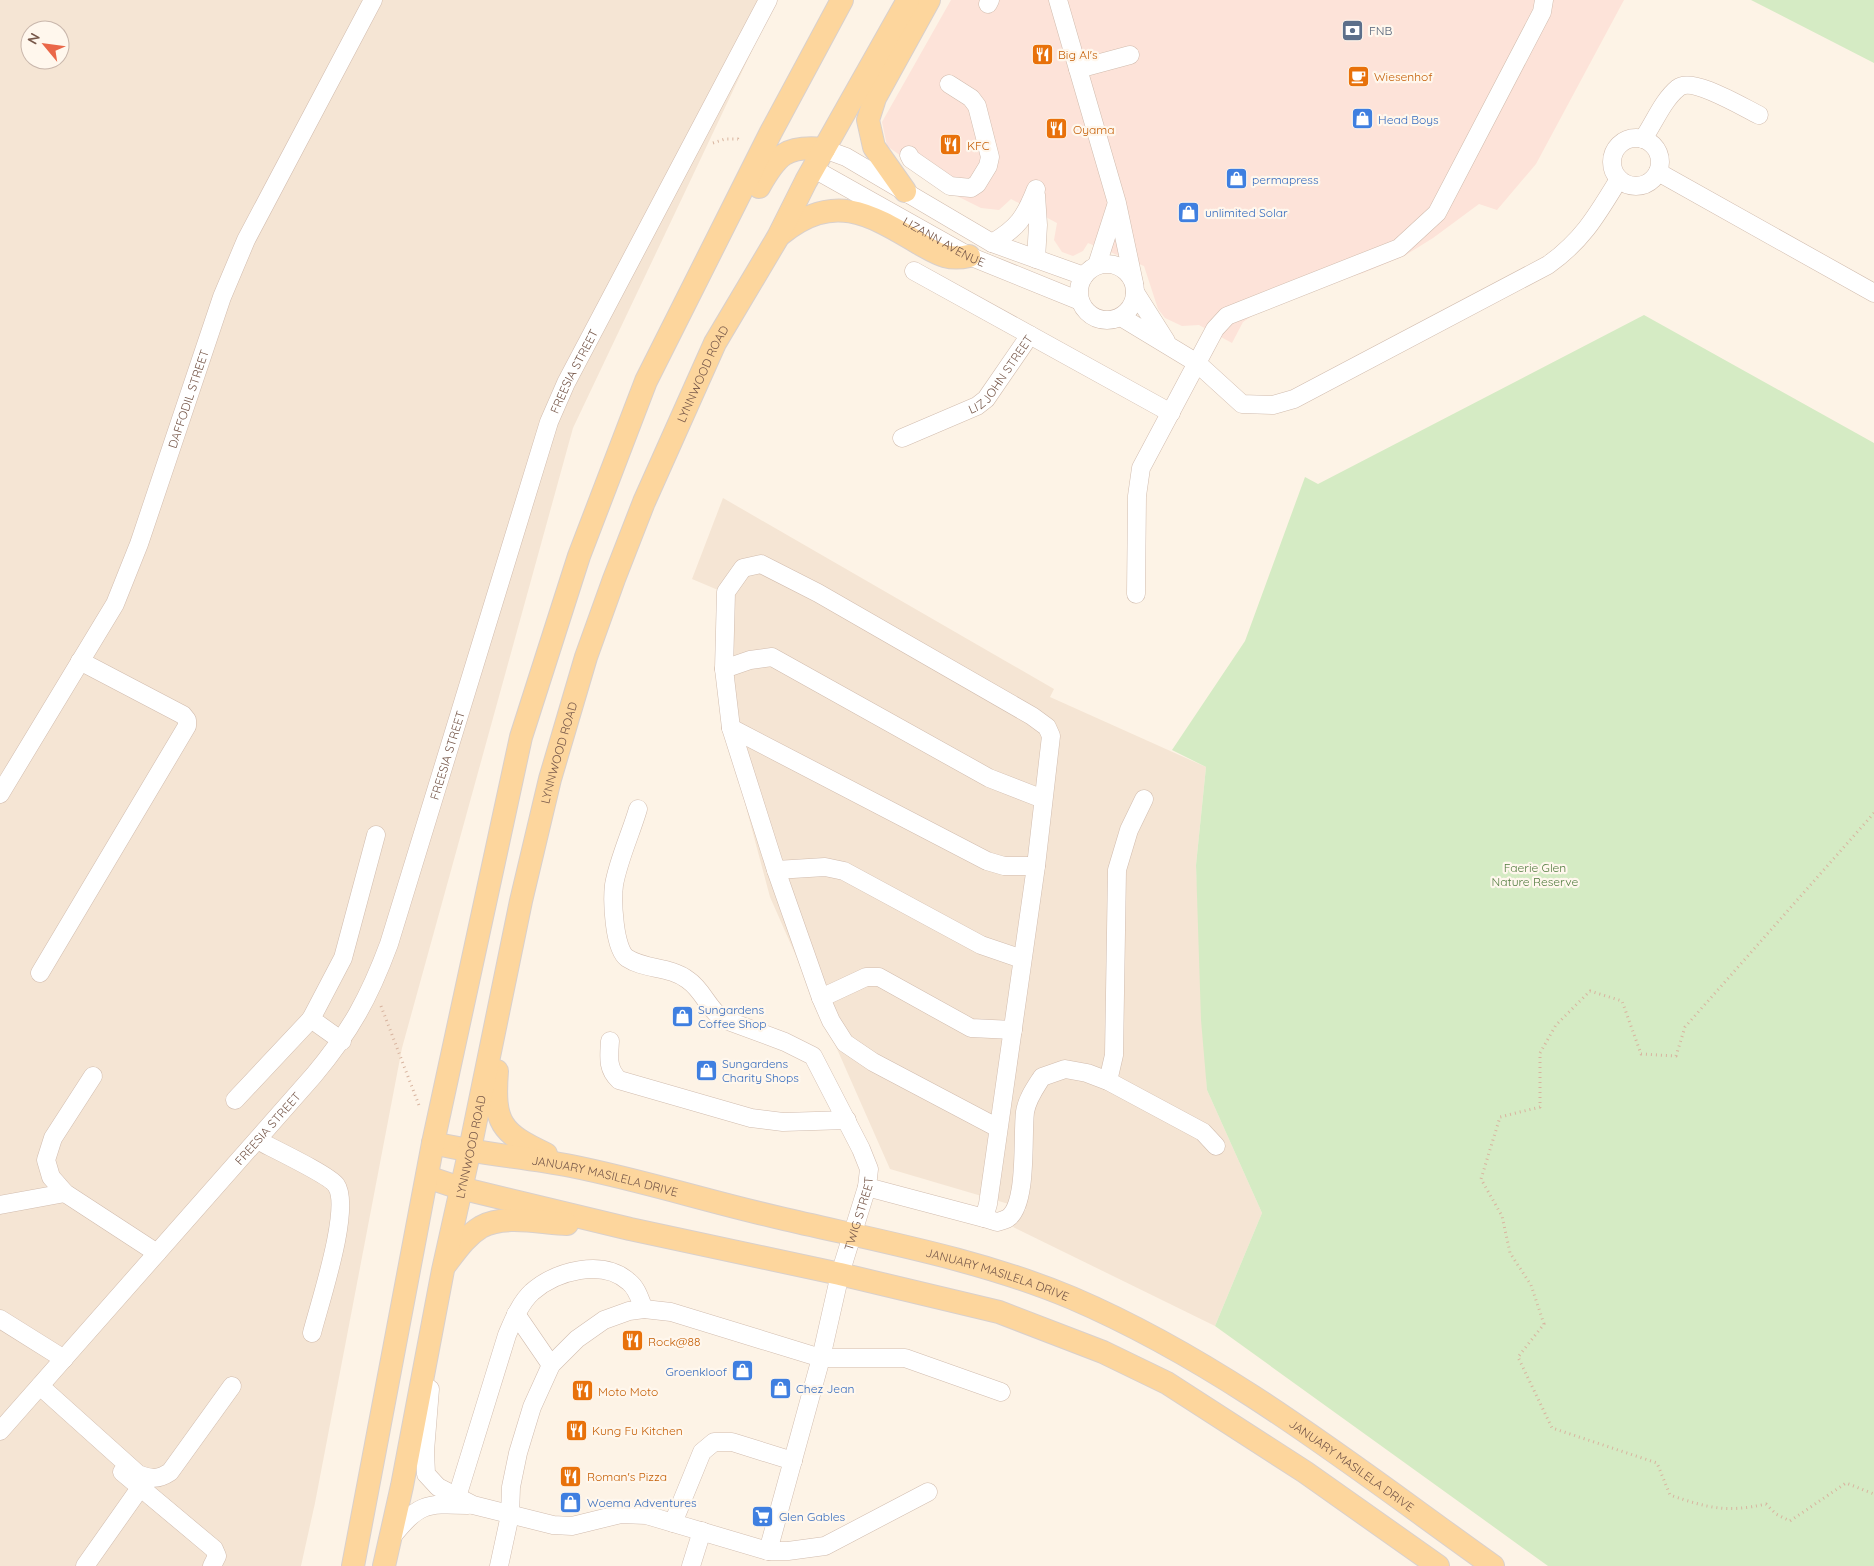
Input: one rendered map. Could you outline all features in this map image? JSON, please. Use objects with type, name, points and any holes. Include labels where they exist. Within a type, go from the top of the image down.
[{"type":"main road","points":[[353,1566],[433,1143],[521,737],[579,556],[646,381],[763,148],[842,0]]},
{"type":"main road","name":"LYNNWOOD ROAD","points":[[384,1566],[402,1486],[442,1270],[470,1150],[521,902],[550,779],[586,657],[644,502],[715,343],[778,237],[824,148],[908,0]]},
{"type":"main road","points":[[905,191],[874,147],[868,120],[875,98],[929,0]]},
{"type":"main road","points":[[798,83],[779,127],[781,139],[789,152],[814,169]]},
{"type":"main road","points":[[605,492],[773,162],[797,148],[824,148]]},
{"type":"main road","points":[[778,237],[811,214],[828,210],[850,211],[870,217],[941,255],[955,259],[970,256]]},
{"type":"main road","points":[[503,988],[496,1075],[496,1105],[501,1120],[507,1131],[517,1140],[571,1166]]},
{"type":"main road","name":"JANUARY MASILELA DRIVE","points":[[433,1143],[571,1166],[990,1268],[1071,1298],[1183,1353],[1240,1386],[1493,1566]]},
{"type":"main road","points":[[427,1177],[460,1188],[630,1229],[840,1274],[998,1312],[1103,1352],[1167,1382],[1305,1472],[1438,1566]]},
{"type":"main road","points":[[442,1270],[463,1242],[482,1226],[506,1220],[630,1229]]},
{"type":"street","name":"DAFFODIL STREET","points":[[0,794],[115,604],[139,544],[222,297],[246,240],[373,0]]},
{"type":"street","name":"FREESIA STREET","points":[[0,1432],[342,1041],[373,987],[388,944],[549,422],[566,383],[768,0]]},
{"type":"street","points":[[1058,0],[1117,203],[1135,287],[1128,310],[1120,317],[1101,320],[1092,316],[1080,300],[1080,283],[1090,270],[1117,203]]},
{"type":"street","points":[[1136,594],[1138,478],[1140,468],[1215,329],[1227,316],[1399,248],[1427,224],[1441,204],[1542,12],[1544,0]]},
{"type":"street","points":[[1078,69],[1130,55]]},
{"type":"street","points":[[909,155],[911,159],[950,186],[970,188],[974,186],[988,166],[990,157],[977,106],[971,98],[949,84]]},
{"type":"street","points":[[1643,139],[1679,86],[1689,84],[1708,90],[1759,116]]},
{"type":"street","points":[[1643,139],[1656,149],[1660,156],[1658,172],[1648,183],[1641,186],[1626,184],[1619,179],[1612,166],[1616,150],[1628,140],[1643,139]]},
{"type":"street","name":"LIZANN AVENUE","points":[[824,148],[905,191],[992,243],[1036,259],[1090,270]]},
{"type":"street","name":"LIZANN AVENUE","points":[[814,169],[970,256],[1080,300]]},
{"type":"street","points":[[1658,172],[1874,293]]},
{"type":"street","points":[[1120,317],[1168,343],[1197,363],[1242,404],[1273,405],[1294,398],[1548,266],[1570,250],[1581,238],[1619,179]]},
{"type":"street","points":[[992,243],[1008,234],[1026,215],[1036,189],[1038,225],[1036,259]]},
{"type":"street","points":[[1090,270],[1104,263],[1119,266],[1131,276],[1135,287],[1168,343]]},
{"type":"street","name":"LIZJOHN STREET","points":[[902,438],[977,406],[986,399],[1030,335],[914,270]]},
{"type":"street","points":[[1030,335],[1170,413]]},
{"type":"street","points":[[984,1218],[988,1204],[1036,866],[1042,799],[1051,736],[1047,727],[1032,716],[818,593],[761,564],[743,568],[726,592],[724,669],[732,728],[776,870],[821,998],[831,1021],[845,1043],[873,1062],[998,1128]]},
{"type":"street","points":[[724,669],[750,660],[772,657],[989,778],[1042,799]]},
{"type":"street","points":[[40,973],[188,726],[187,720],[183,715],[80,661]]},
{"type":"street","points":[[732,728],[987,861],[1004,866],[1036,866]]},
{"type":"street","points":[[1108,1081],[1114,1055],[1117,870],[1129,830],[1144,799]]},
{"type":"street","name":"TWIG STREET","points":[[638,809],[614,886],[616,938],[621,952],[634,961],[673,972],[688,980],[723,1020],[808,1052],[818,1061],[868,1165],[867,1187],[850,1235],[821,1358],[768,1551]]},
{"type":"street","points":[[236,1100],[311,1019],[343,958],[376,836]]},
{"type":"street","points":[[776,870],[825,867],[844,871],[986,947],[1022,958]]},
{"type":"street","points":[[821,998],[866,977],[879,977],[971,1028],[1013,1030]]},
{"type":"street","points":[[311,1019],[342,1041]]},
{"type":"street","points":[[610,1041],[608,1061],[611,1073],[619,1080],[751,1118],[783,1122],[847,1120]]},
{"type":"street","points":[[867,1187],[997,1222],[1008,1218],[1016,1207],[1023,1171],[1026,1112],[1030,1097],[1042,1077],[1066,1069],[1087,1073],[1108,1081],[1196,1128],[1216,1146]]},
{"type":"street","points":[[93,1076],[53,1138],[46,1160],[51,1177],[65,1193],[157,1253]]},
{"type":"street","points":[[257,1140],[329,1179],[338,1189],[341,1217],[312,1333]]},
{"type":"street","points":[[0,1205],[65,1193]]},
{"type":"street","points":[[457,1496],[507,1336],[516,1314],[531,1293],[552,1278],[571,1272],[597,1269],[612,1272],[628,1280],[634,1286],[644,1309]]},
{"type":"street","points":[[437,1301],[438,1343],[428,1402],[425,1469],[430,1479],[438,1487],[473,1505]]},
{"type":"street","points":[[499,1566],[510,1515],[511,1487],[518,1453],[532,1407],[551,1365],[577,1339],[604,1320],[629,1311],[644,1309],[671,1312],[821,1358],[905,1358],[1001,1392]]},
{"type":"street","points":[[516,1314],[551,1365]]},
{"type":"street","points":[[0,1319],[64,1360]]},
{"type":"street","points":[[37,1389],[138,1474],[151,1479],[161,1478],[170,1472],[232,1386]]},
{"type":"street","points":[[37,1389],[140,1488],[214,1549],[217,1556],[212,1566]]},
{"type":"street","points":[[673,1523],[702,1452],[714,1442],[732,1442],[793,1460]]},
{"type":"street","points":[[85,1566],[140,1488]]},
{"type":"street","points":[[389,1541],[410,1515],[423,1507],[437,1504],[473,1505],[510,1515],[565,1526],[621,1514],[646,1515],[768,1551],[788,1551],[825,1546],[928,1492]]},
{"type":"street","points":[[691,1566],[702,1531]]},
{"type":"path","points":[[696,139],[706,143],[726,139],[742,141]]},
{"type":"path","points":[[1874,813],[1685,1027],[1676,1056],[1641,1054],[1622,1001],[1590,991],[1556,1024],[1540,1053],[1540,1107],[1500,1117],[1481,1179],[1502,1216],[1510,1253],[1531,1285],[1544,1324],[1518,1357],[1552,1428],[1657,1463],[1670,1495],[1709,1508],[1742,1509],[1766,1504],[1776,1514],[1790,1521],[1846,1483],[1874,1494]]},
{"type":"path","points":[[373,987],[433,1143]]},
{"type":"shaded area","points":[[0,0],[776,0],[573,428],[402,1048],[315,1503],[301,1566],[0,1566]]},
{"type":"shaded area","points":[[951,0],[1624,0],[1536,164],[1497,210],[1479,204],[1433,238],[1404,256],[1363,273],[1274,301],[1243,322],[1232,343],[1199,325],[1182,326],[1165,318],[1158,309],[1144,266],[1088,243],[1083,251],[1073,256],[1062,252],[1054,240],[1057,223],[1011,199],[999,210],[981,208],[959,197],[887,146],[882,122]]},
{"type":"shaded area","points":[[723,498],[1054,689],[1050,697],[1206,767],[1196,865],[1207,1090],[1262,1213],[1215,1326],[1013,1227],[1026,1209],[890,1169],[770,897],[725,728],[718,590],[692,579]]},
{"type":"green space","points":[[1751,0],[1874,0],[1874,63]]},
{"type":"green space","name":"Faerie Glen Nature Reserve","points":[[1644,315],[1874,443],[1874,1566],[1548,1566],[1215,1326],[1262,1213],[1207,1090],[1201,1020],[1196,865],[1206,767],[1172,750],[1245,641],[1305,477],[1318,484]]},
{"type":"place","name":"FNB","points":[[1353,30]]},
{"type":"place","name":"Big Al's","points":[[1042,54]]},
{"type":"place","name":"Wiesenhof","points":[[1358,76]]},
{"type":"place","name":"Head Boys","points":[[1362,119]]},
{"type":"place","name":"Oyama","points":[[1057,129]]},
{"type":"place","name":"KFC","points":[[951,145]]},
{"type":"place","name":"permapress","points":[[1236,179]]},
{"type":"place","name":"unlimited Solar","points":[[1189,212]]},
{"type":"place","name":"Sungardens Coffee Shop","points":[[682,1016]]},
{"type":"place","name":"Sungardens Charity Shops","points":[[706,1070]]},
{"type":"place","name":"Rock@88","points":[[632,1341]]},
{"type":"place","name":"Groenkloof","points":[[743,1371]]},
{"type":"place","name":"Chez Jean","points":[[780,1388]]},
{"type":"place","name":"Moto Moto","points":[[582,1391]]},
{"type":"place","name":"Kung Fu Kitchen","points":[[576,1430]]},
{"type":"place","name":"Roman's Pizza","points":[[571,1476]]},
{"type":"place","name":"Woema Adventures","points":[[571,1502]]},
{"type":"place","name":"Glen Gables","points":[[763,1516]]}]
